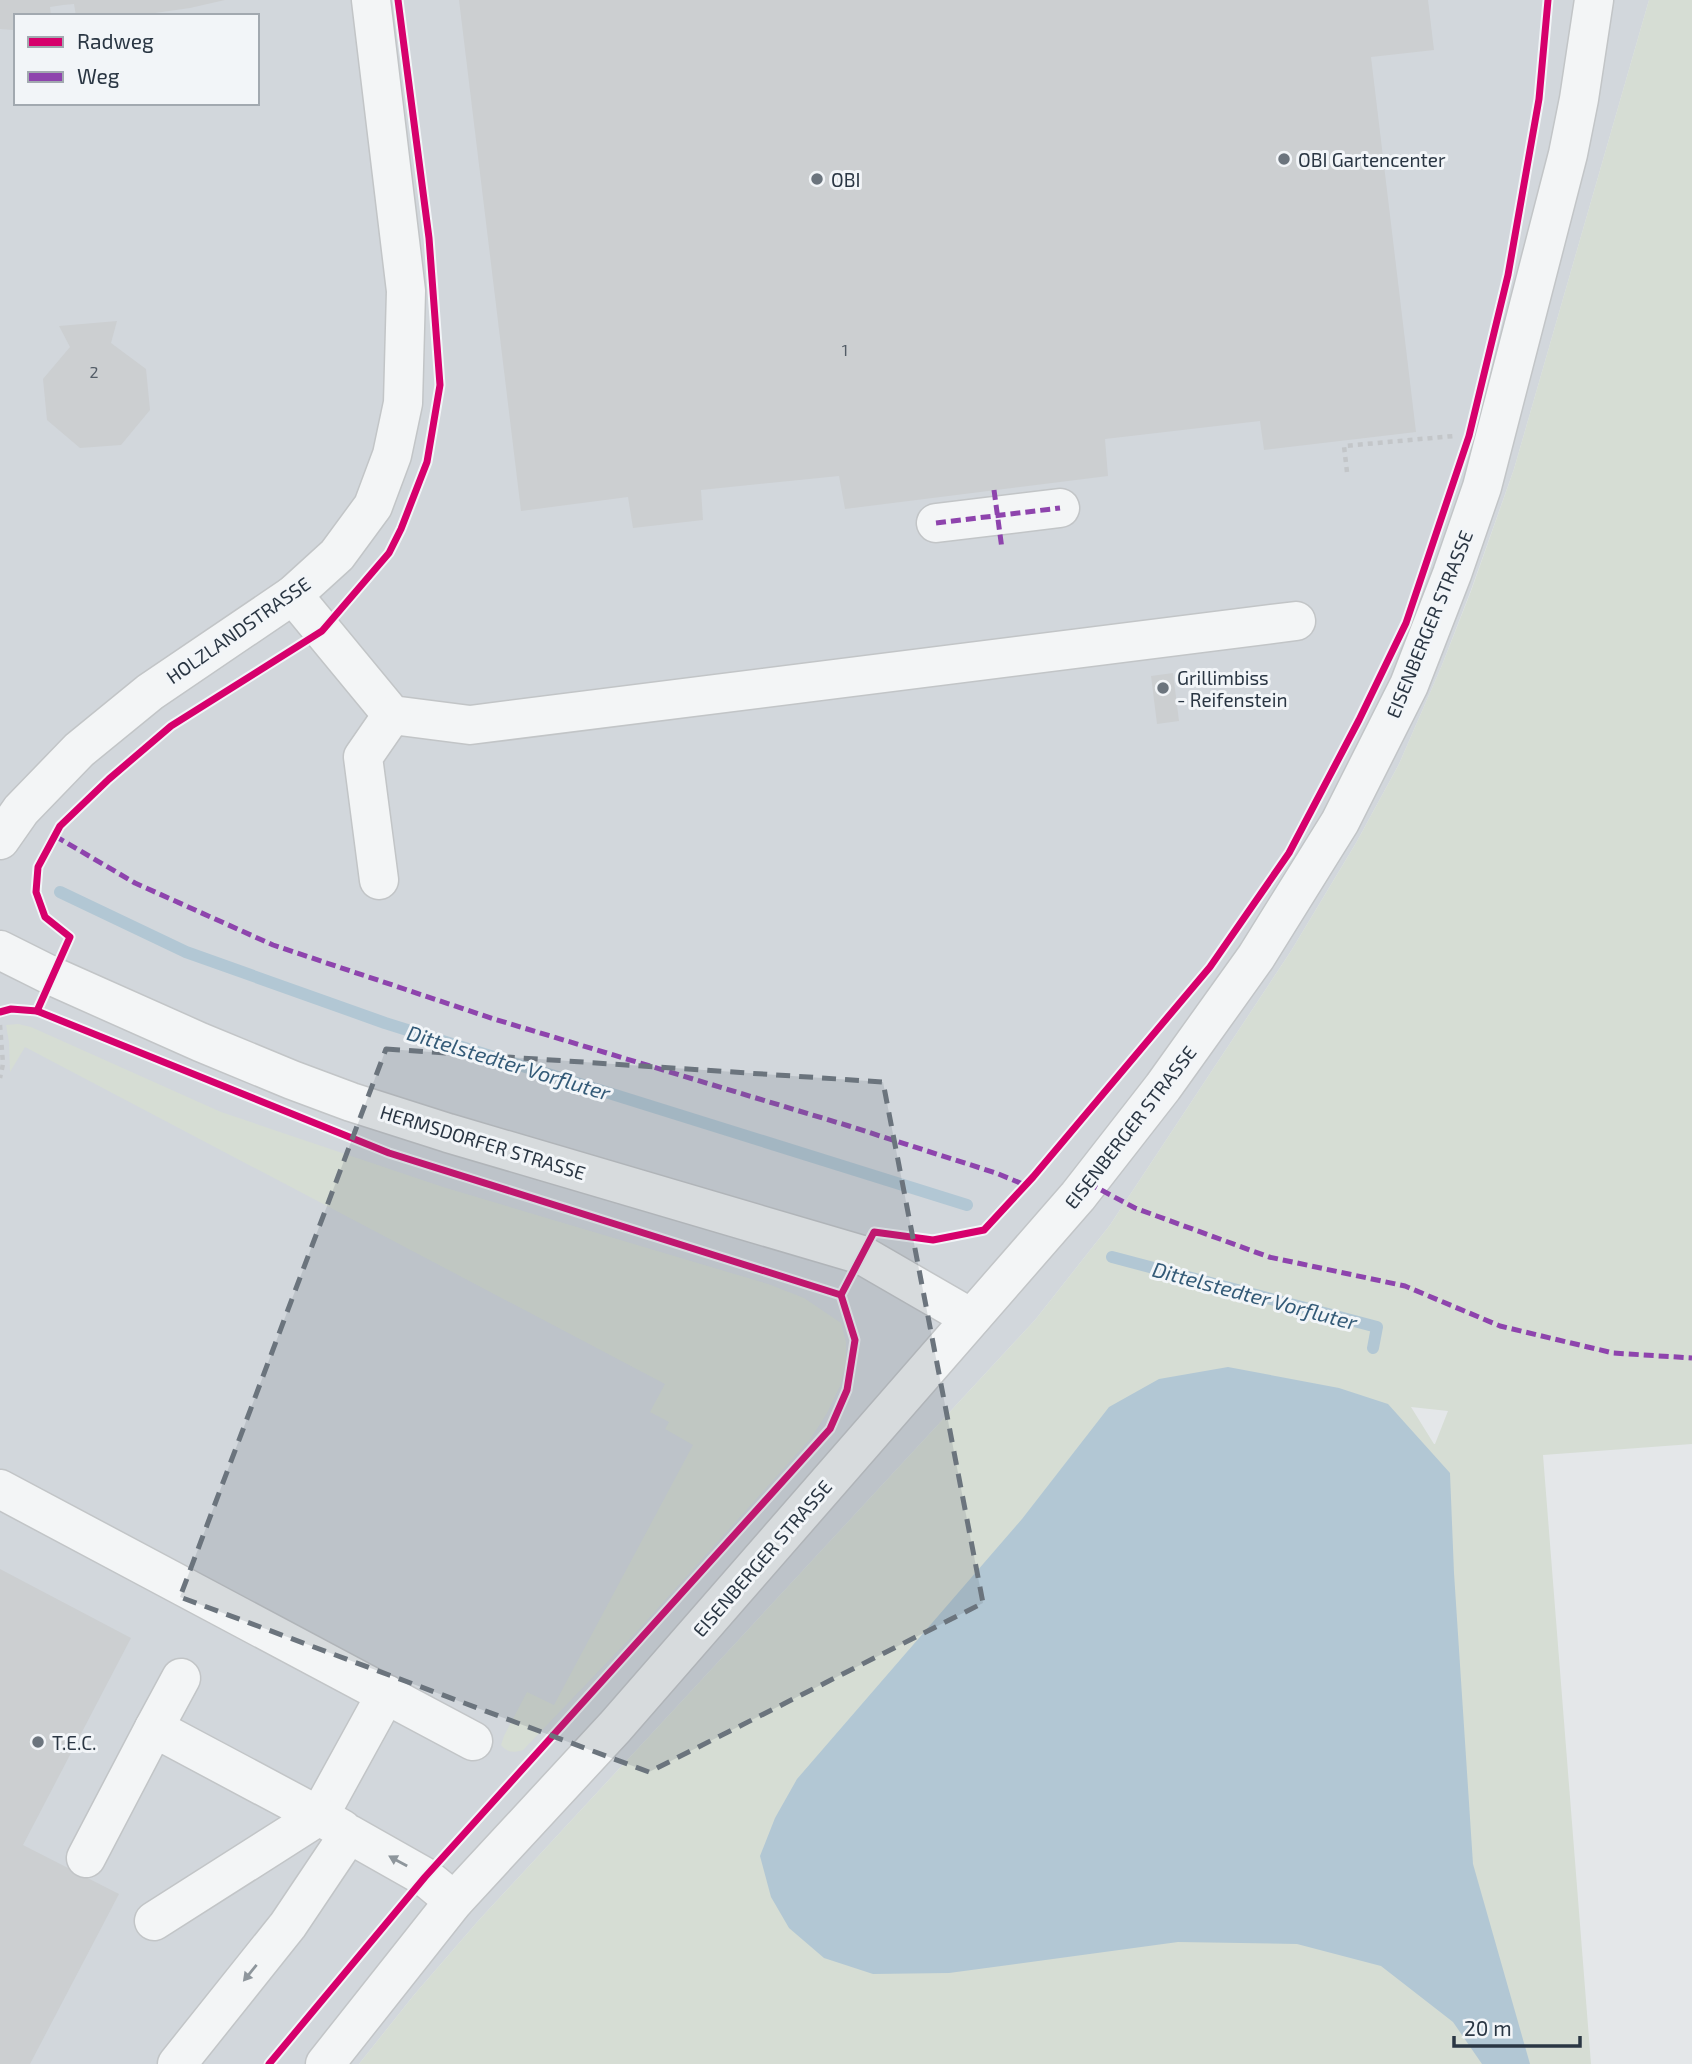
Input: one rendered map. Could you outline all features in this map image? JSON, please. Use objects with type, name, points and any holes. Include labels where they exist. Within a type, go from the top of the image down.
[{"type":"street","name":"HOLZLANDSTRASSE","points":[[0,840],[22,810],[79,750],[150,692],[293,595],[337,555],[373,506],[392,455],[403,404],[406,291],[372,0]]},
{"type":"street","name":"EISENBERGER STRASSE","points":[[326,2064],[454,1901],[615,1727],[1079,1196],[1171,1077],[1256,957],[1340,822],[1409,685],[1482,487],[1568,154],[1594,0]]},
{"type":"street","points":[[936,523],[998,518],[1060,508]]},
{"type":"street","points":[[293,595],[392,715],[470,725],[1296,621]]},
{"type":"street","points":[[379,880],[363,757],[392,715]]},
{"type":"street","name":"HERMSDORFER STRASSE","points":[[0,950],[200,1042],[351,1102],[862,1255],[971,1318]]},
{"type":"street","points":[[0,1489],[473,1741]]},
{"type":"street","points":[[86,1858],[181,1678]]},
{"type":"street","points":[[177,2064],[288,1925],[334,1825],[386,1694]]},
{"type":"street","points":[[154,1728],[425,1877],[454,1901]]},
{"type":"street","points":[[154,1921],[334,1825]]},
{"type":"path","points":[[1347,472],[1344,446],[1456,436]]},
{"type":"path","points":[[0,1025],[3,1064],[0,1078]]},
{"type":"highlighted area","points":[[386,1049],[883,1082],[983,1603],[649,1772],[180,1597]]},
{"type":"shaded area","points":[[0,0],[1649,0],[1514,469],[1471,590],[1399,764],[1356,843],[1291,951],[1110,1225],[1035,1320],[479,1920],[359,2064],[0,2064]]},
{"type":"shaded area","points":[[1649,0],[1692,0],[1692,1444],[1543,1455],[1591,2064],[359,2064],[479,1920],[1035,1320],[1110,1225],[1291,951],[1356,843],[1399,764],[1471,591],[1514,469]],"holes":[[[1411,1407],[1448,1411],[1434,1444]]]},
{"type":"shaded area","points":[[6,1025],[31,1027],[221,1112],[443,1187],[768,1284],[804,1298],[841,1323],[846,1342],[846,1362],[840,1386],[811,1438],[639,1629],[523,1750],[508,1751],[501,1745],[527,1692],[554,1705],[693,1445],[665,1429],[669,1422],[650,1412],[665,1384],[25,1047],[10,1072]]},
{"type":"water","points":[[1228,1367],[1339,1388],[1388,1404],[1450,1473],[1473,1864],[1530,2064],[1482,2064],[1453,2022],[1381,1966],[1297,1944],[1178,1942],[949,1973],[873,1974],[824,1958],[789,1928],[771,1897],[760,1856],[775,1818],[797,1779],[1022,1519],[1109,1407],[1159,1379]]},
{"type":"building","points":[[0,0],[225,0],[148,14],[76,14],[74,4],[63,5],[50,7],[51,14],[14,14],[14,30],[0,29]]},
{"type":"building","points":[[459,0],[1428,0],[1434,50],[1371,57],[1416,432],[1264,450],[1260,421],[1105,439],[1108,476],[845,509],[839,476],[701,490],[703,520],[633,528],[628,497],[521,511]]},
{"type":"building","points":[[117,321],[111,343],[146,369],[150,410],[121,445],[80,448],[47,420],[43,379],[70,347],[59,326]]},
{"type":"building","points":[[1173,673],[1179,721],[1157,724],[1151,676]]},
{"type":"building","name":"T.E.C.","points":[[0,1569],[131,1638],[23,1845],[119,1894],[30,2064],[0,2064]]},
{"type":"waterway","name":"Dittelstedter Vorfluter","points":[[60,892],[186,952],[385,1023],[967,1205]]},
{"type":"waterway","name":"Dittelstedter Vorfluter","points":[[1112,1257],[1377,1327],[1373,1348]]},
{"type":"marked path","points":[[994,490],[1002,549]]},
{"type":"marked path","points":[[936,523],[1060,508]]},
{"type":"marked path","points":[[55,836],[135,883],[273,945],[494,1019],[849,1126],[996,1173],[1025,1185]]},
{"type":"marked path","points":[[1088,1183],[1135,1208],[1269,1257],[1405,1286],[1500,1326],[1613,1353],[1692,1358]]},
{"type":"cycle path","points":[[37,1011],[70,937],[45,917],[36,892],[38,867],[60,826],[109,779],[171,726],[322,631],[389,553],[427,462],[440,385],[429,238],[398,0]]},
{"type":"cycle path","points":[[269,2064],[425,1877],[830,1429],[847,1390],[855,1340],[841,1295],[874,1232],[933,1240],[984,1230],[1033,1177],[1210,967],[1289,853],[1406,623],[1469,436],[1508,275],[1539,99],[1548,0]]},
{"type":"cycle path","points":[[0,1012],[11,1009],[37,1011],[389,1153],[841,1295]]},
{"type":"place","name":"OBI Gartencenter","points":[[1284,159]]},
{"type":"place","name":"OBI","points":[[817,179]]},
{"type":"place","name":"Grillimbiss - Reifenstein","points":[[1163,688]]},
{"type":"place","name":"T.E.C.","points":[[38,1742]]}]
